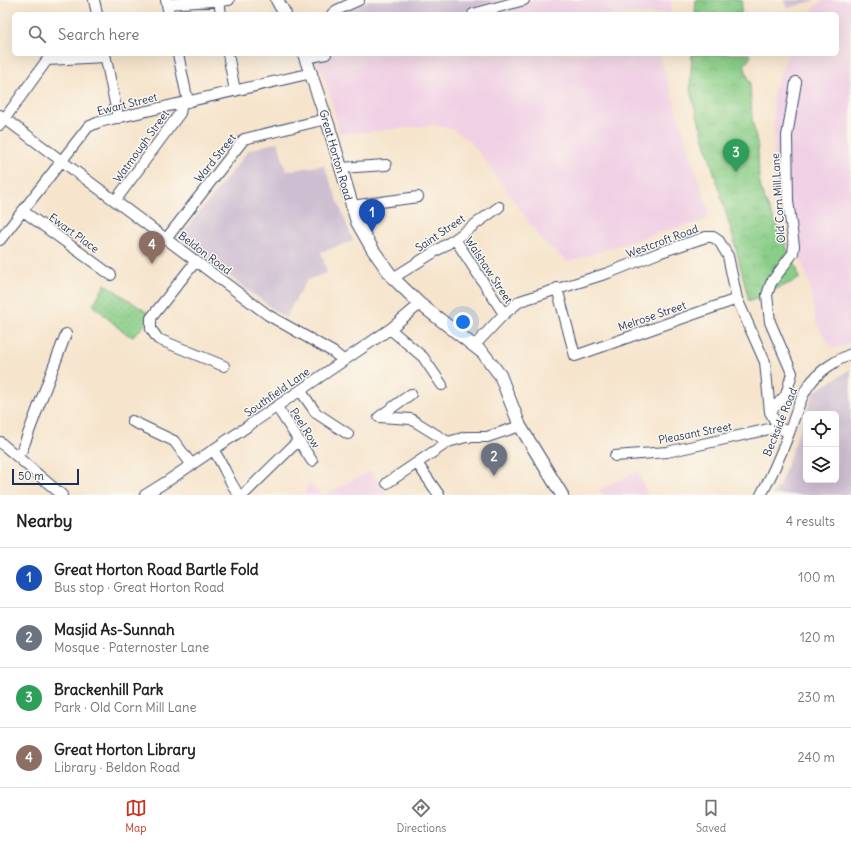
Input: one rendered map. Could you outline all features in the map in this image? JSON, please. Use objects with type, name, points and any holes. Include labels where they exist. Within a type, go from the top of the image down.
[{"type":"main road","points":[[277,0],[284,12]]},
{"type":"main road","name":"Great Horton Road","points":[[305,56],[312,73],[351,206],[362,231],[393,278],[420,304],[483,353],[500,375],[520,426],[562,495]]},
{"type":"street","points":[[94,0],[97,12]]},
{"type":"street","points":[[334,12],[359,0]]},
{"type":"street","points":[[480,12],[524,0]]},
{"type":"street","points":[[167,6],[224,1],[221,12]]},
{"type":"street","points":[[2,120],[47,60],[93,56]]},
{"type":"street","points":[[105,56],[118,118]]},
{"type":"street","points":[[178,56],[185,102]]},
{"type":"street","points":[[228,56],[235,91]]},
{"type":"street","name":"Ewart Street","points":[[0,240],[88,127],[118,118],[312,73]]},
{"type":"street","name":"Old Corn Mill Lane","points":[[770,412],[786,394],[792,374],[770,322],[767,300],[771,283],[792,253],[794,246],[788,201],[787,136],[796,82]]},
{"type":"street","name":"Watmough Street","points":[[115,201],[180,113],[185,102]]},
{"type":"street","name":"Ward Street","points":[[166,239],[244,139],[326,119]]},
{"type":"street","name":"Beldon Road","points":[[2,120],[62,161],[268,315],[333,352],[343,360]]},
{"type":"street","points":[[340,168],[386,165]]},
{"type":"street","points":[[351,206],[418,197]]},
{"type":"street","name":"Saint Street","points":[[393,278],[455,239],[499,207]]},
{"type":"street","name":"Ewart Place","points":[[23,211],[111,275]]},
{"type":"street","name":"Westcroft Road","points":[[474,346],[504,314],[520,301],[608,273],[661,252],[706,237],[713,237],[723,245],[728,256],[737,299],[765,362],[770,412],[778,427]]},
{"type":"street","name":"Walshaw Street","points":[[455,239],[504,314]]},
{"type":"street","points":[[196,261],[151,318],[151,329],[158,339],[224,366]]},
{"type":"street","name":"Melrose Street","points":[[557,288],[575,356],[737,299]]},
{"type":"street","name":"Southfield Lane","points":[[145,495],[192,465],[390,329],[420,304]]},
{"type":"street","points":[[390,329],[423,357],[442,385]]},
{"type":"street","points":[[17,456],[22,450],[66,334]]},
{"type":"street","name":"Beckside Road","points":[[761,495],[772,475],[799,405],[809,385],[823,370],[841,358],[851,354]]},
{"type":"street","points":[[300,390],[316,413],[348,434]]},
{"type":"street","points":[[411,394],[379,417],[411,419],[448,442]]},
{"type":"street","name":"Peel Row","points":[[277,407],[312,461]]},
{"type":"street","points":[[132,422],[174,441],[192,465]]},
{"type":"street","points":[[387,484],[448,442],[466,437],[487,437],[520,426]]},
{"type":"street","points":[[778,427],[789,433]]},
{"type":"street","name":"Pleasant Street","points":[[615,456],[667,452],[778,427]]},
{"type":"street","points":[[243,495],[298,441]]},
{"type":"street","points":[[0,442],[62,495]]},
{"type":"street","points":[[213,450],[222,462],[232,485],[239,495]]},
{"type":"street","points":[[417,463],[439,495]]},
{"type":"shaded area","points":[[369,0],[499,0],[461,12],[348,12]]},
{"type":"shaded area","points":[[503,0],[671,0],[672,5],[670,12],[463,12]]},
{"type":"shaded area","points":[[784,0],[816,0],[788,8]]},
{"type":"shaded area","points":[[823,0],[851,0],[851,343],[833,349],[816,323],[810,286],[775,181],[773,93],[787,56],[839,56],[839,12],[810,12]]},
{"type":"shaded area","points":[[316,56],[660,56],[709,212],[706,220],[651,235],[568,262],[543,241],[472,143],[454,130],[433,125],[357,133],[339,133],[332,101]]},
{"type":"shaded area","points":[[278,142],[286,171],[324,165],[353,241],[321,252],[327,273],[307,280],[285,318],[179,238],[249,150]]},
{"type":"shaded area","points":[[851,369],[851,495],[772,495],[779,486],[803,422],[803,483],[839,483],[839,411],[807,411],[814,392]]},
{"type":"shaded area","points":[[371,471],[387,495],[324,495]]},
{"type":"shaded area","points":[[638,471],[647,493],[643,495],[602,495],[599,490]]},
{"type":"shaded area","points":[[308,483],[322,495],[305,495]]},
{"type":"green space","points":[[696,0],[742,0],[741,12],[695,12]]},
{"type":"green space","points":[[692,56],[751,56],[744,65],[750,83],[752,118],[758,148],[759,179],[762,193],[775,222],[784,237],[787,249],[797,268],[799,279],[749,301],[733,237],[690,91]]},
{"type":"green space","points":[[105,284],[148,313],[146,324],[133,337],[123,332],[93,305]]},
{"type":"place","name":"Brackenhill Park","points":[[736,172]]},
{"type":"place","name":"Great Horton Road Bartle Fold","points":[[372,232]]},
{"type":"place","name":"Great Horton Library","points":[[152,264]]},
{"type":"place","name":"Masjid As-Sunnah","points":[[494,476]]}]
